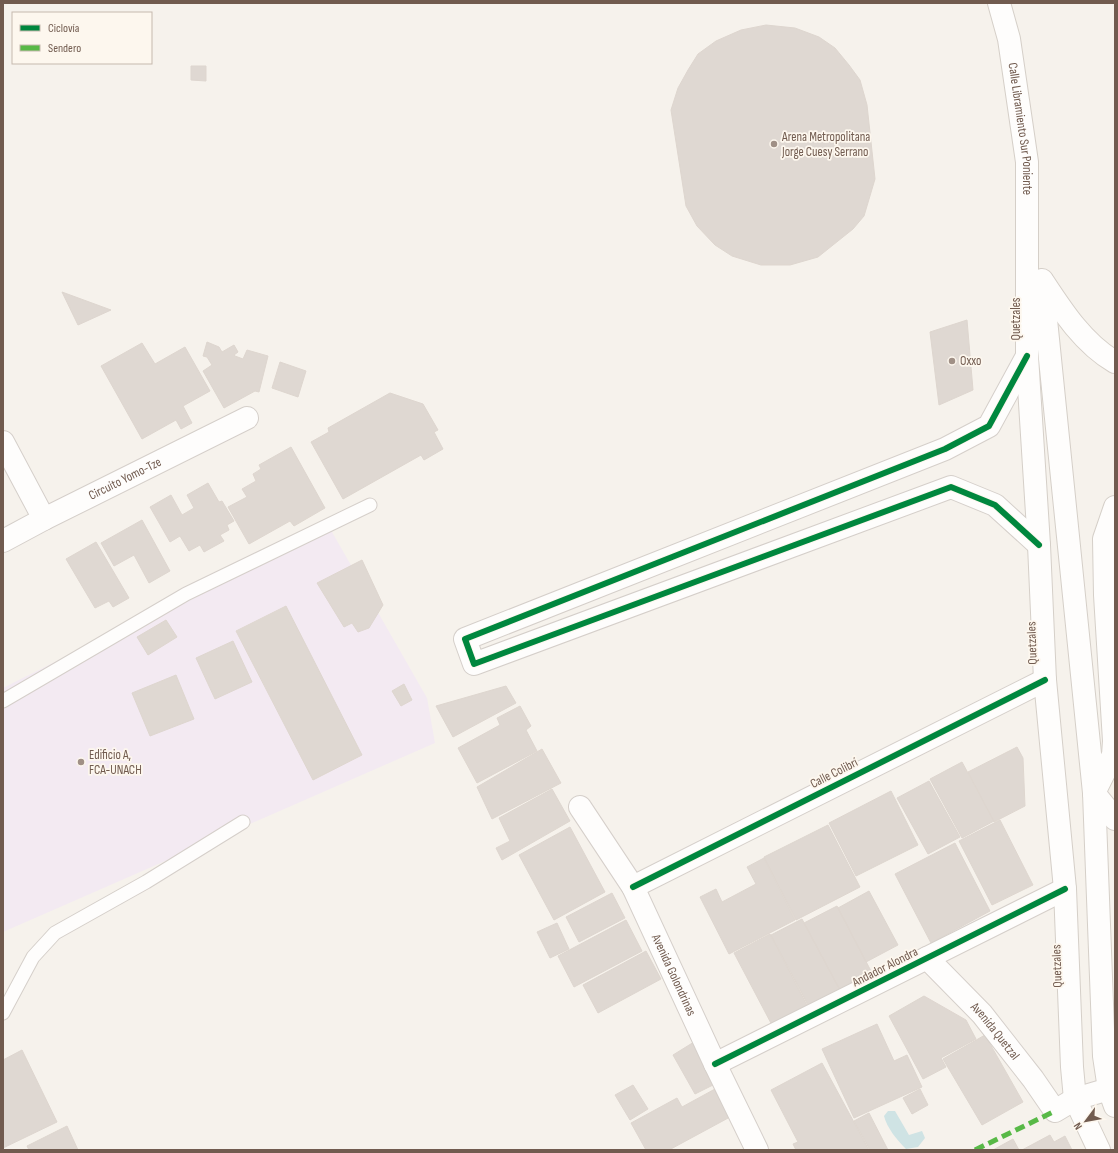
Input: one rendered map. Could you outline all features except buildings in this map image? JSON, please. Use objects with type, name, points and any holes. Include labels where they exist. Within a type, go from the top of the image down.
[{"type":"street","name":"Calle Libramiento Sur Poniente","points":[[999,3],[1010,39],[1027,162],[1027,256]]},
{"type":"street","points":[[1027,256],[1062,310],[1094,348],[1115,362]]},
{"type":"street","name":"Quetzales","points":[[1027,256],[1027,356],[1039,544],[1044,680],[1065,889],[1074,1099]]},
{"type":"street","points":[[1042,280],[1094,793],[1104,1056],[1112,1098],[1074,1099],[1099,1150]]},
{"type":"street","points":[[1027,356],[989,426],[945,449],[464,639],[474,664],[951,487],[996,505],[1039,544]]},
{"type":"street","name":"Circuito Yomo-Tze","points":[[3,541],[247,418]]},
{"type":"street","points":[[3,442],[44,519]]},
{"type":"street","points":[[1094,793],[1113,755],[1114,741],[1105,594],[1104,540],[1115,507]]},
{"type":"street","points":[[672,557],[686,585]]},
{"type":"street","name":"Calle Colibrí","points":[[633,887],[1044,680]]},
{"type":"street","points":[[1094,793],[1115,819]]},
{"type":"street","name":"Avenida Golondrinas","points":[[580,807],[633,887],[715,1064],[757,1150]]},
{"type":"street","name":"Andador Alondra","points":[[715,1064],[1065,889]]},
{"type":"street","name":"Avenida Quetzal","points":[[927,958],[982,1014],[1033,1079],[1055,1111],[1074,1099]]},
{"type":"lane","points":[[3,701],[186,594],[370,505]]},
{"type":"lane","points":[[3,1013],[34,957],[55,933],[146,882],[243,822]]},
{"type":"shaded area","points":[[328,525],[427,698],[435,743],[3,932],[3,688]]},
{"type":"shaded area","points":[[888,1111],[895,1111],[909,1135],[922,1131],[925,1138],[918,1147],[906,1149],[896,1138],[887,1125],[884,1116]]},
{"type":"marked path","points":[[975,1150],[1055,1111]]},
{"type":"cycle path","points":[[1027,356],[989,426],[945,449],[465,639],[474,664],[951,487],[995,505],[1039,545]]},
{"type":"cycle path","points":[[633,887],[1045,680]]},
{"type":"cycle path","points":[[715,1064],[1065,889]]},
{"type":"place","name":"Arena Metropolitana Jorge Cuesy Serrano","points":[[774,144]]},
{"type":"place","name":"Oxxo","points":[[952,361]]},
{"type":"place","name":"Edificio A, FCA-UNACH","points":[[81,762]]}]
